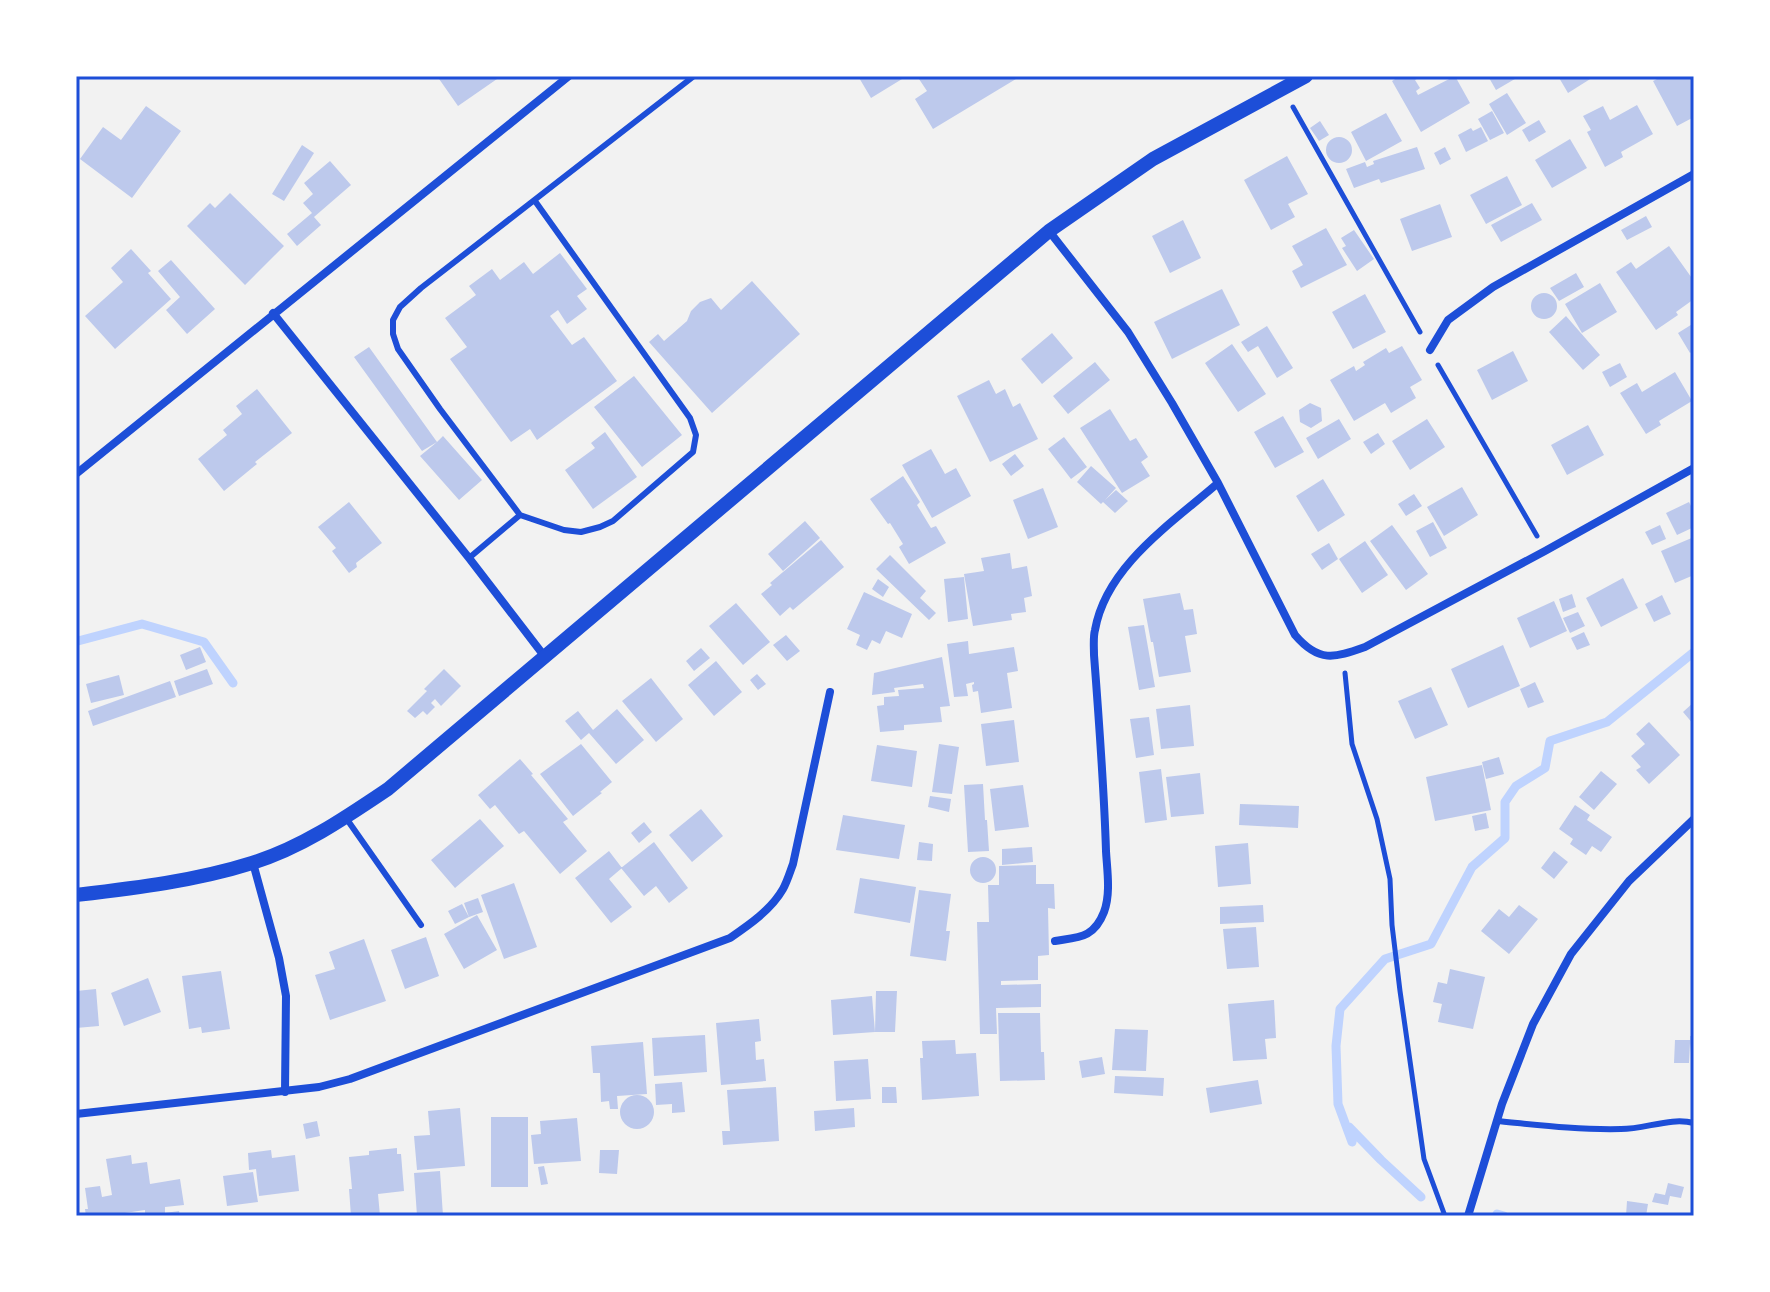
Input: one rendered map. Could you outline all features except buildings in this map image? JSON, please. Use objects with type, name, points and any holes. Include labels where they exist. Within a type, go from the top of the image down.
[{"type":"street","points":[[76,474],[569,76]]},
{"type":"street","points":[[76,895],[176,882],[253,863],[346,818],[388,789],[1049,231],[1153,159],[1306,76]]},
{"type":"street","points":[[1430,350],[1448,320],[1493,287],[1694,174]]},
{"type":"street","points":[[1049,231],[1128,332],[1218,483],[1295,635],[1314,653],[1328,657],[1365,647],[1694,468]]},
{"type":"street","points":[[273,313],[545,657]]},
{"type":"street","points":[[1055,941],[1085,936],[1094,929],[1104,912],[1107,896],[1105,805],[1094,655],[1094,631],[1102,607],[1114,582],[1136,555],[1218,483]]},
{"type":"street","points":[[76,1114],[285,1092],[350,1079],[730,938],[751,924],[783,889],[793,864],[830,692]]},
{"type":"street","points":[[1468,1216],[1497,1121],[1533,1024],[1571,954],[1629,881],[1694,819]]},
{"type":"street","points":[[253,863],[286,996],[285,1092]]},
{"type":"lane","points":[[535,201],[690,418],[696,435],[693,452],[613,521],[581,532],[564,530],[520,515],[398,349],[393,320],[400,307],[421,288],[694,76]]},
{"type":"lane","points":[[469,558],[520,515]]},
{"type":"lane","points":[[346,818],[421,925]]},
{"type":"lane","points":[[1497,1121],[1585,1129],[1624,1129],[1671,1121],[1694,1123]]},
{"type":"path","points":[[1282,89],[1545,551]]},
{"type":"path","points":[[1343,655],[1352,744],[1377,819],[1390,879],[1400,991],[1424,1159],[1445,1216]]},
{"type":"waterway","points":[[76,639],[142,624],[204,642],[233,683]]},
{"type":"waterway","points":[[1352,1142],[1338,1104],[1336,1046],[1340,1009],[1385,959],[1431,944],[1472,867],[1505,838],[1505,802],[1516,786],[1545,768],[1550,741],[1607,722],[1694,652]]},
{"type":"waterway","points":[[1349,1127],[1421,1197]]},
{"type":"waterway","points":[[1497,1214],[1504,1216]]}]
